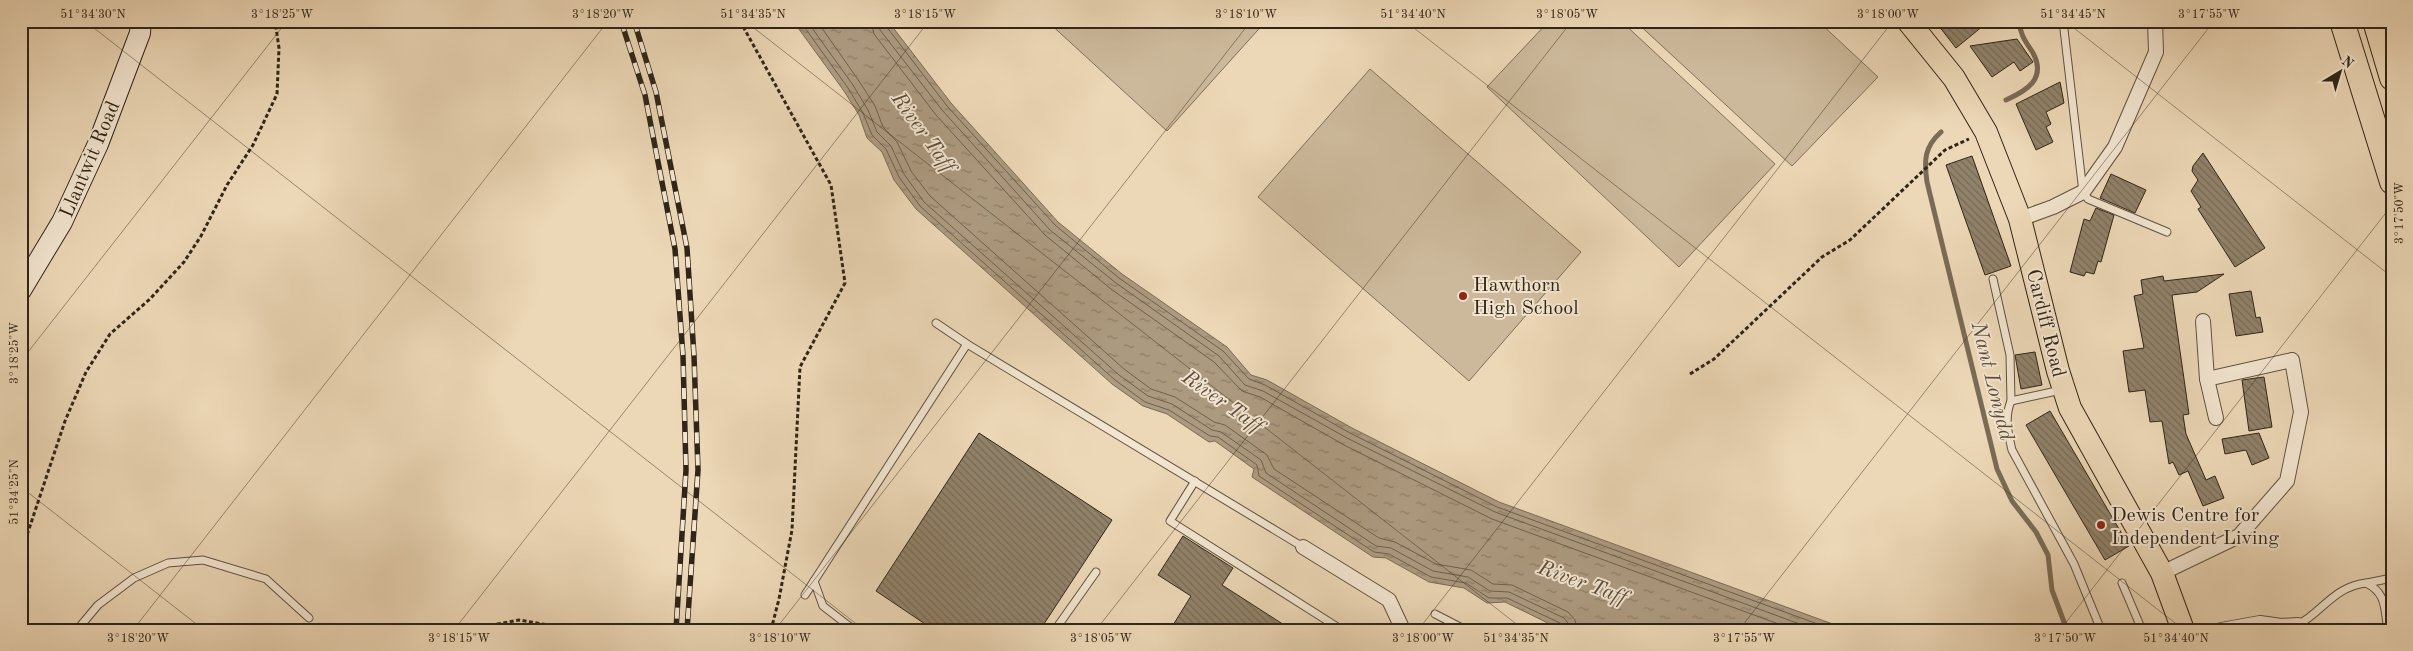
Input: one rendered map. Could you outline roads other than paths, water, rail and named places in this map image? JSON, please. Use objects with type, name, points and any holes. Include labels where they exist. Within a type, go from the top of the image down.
[{"type":"highway","points":[[2342,21],[2392,182]]},
{"type":"highway","points":[[2374,21],[2392,78]]},
{"type":"main road","name":"Llantwit Road","points":[[21,290],[62,222],[98,144],[140,33],[141,21]]},
{"type":"main road","name":"Cardiff Road","points":[[1908,21],[1954,78],[1986,132],[2020,218],[2070,408],[2162,573],[2183,630]]},
{"type":"street","points":[[2020,218],[2053,207],[2084,192],[2115,147],[2156,52],[2154,21]]},
{"type":"street","points":[[2203,321],[2207,379],[2216,418]]},
{"type":"street","points":[[2162,573],[2239,536],[2287,481],[2300,412],[2292,360],[2207,379]]},
{"type":"street","points":[[1303,547],[1389,600],[1403,630]]},
{"type":"street","points":[[2222,630],[2260,623],[2298,627]]},
{"type":"lane","points":[[2063,21],[2084,192],[2088,199],[2168,232]]},
{"type":"lane","points":[[1993,279],[2010,355],[2010,401],[2007,418],[2012,450],[2074,564],[2101,630]]},
{"type":"lane","points":[[936,322],[968,344],[1303,547]]},
{"type":"lane","points":[[805,595],[968,344]]},
{"type":"lane","points":[[2010,401],[2064,390]]},
{"type":"lane","points":[[1195,481],[1170,521],[1342,630]]},
{"type":"lane","points":[[77,630],[98,605],[134,578],[168,563],[204,560],[266,579],[309,618]]},
{"type":"lane","points":[[1055,630],[1096,572]]},
{"type":"lane","points":[[2298,627],[2343,588],[2392,578]]},
{"type":"lane","points":[[814,581],[823,606],[854,630]]},
{"type":"lane","points":[[2122,583],[2142,630]]},
{"type":"lane","points":[[2366,583],[2377,588],[2383,601],[2388,630]]},
{"type":"lane","points":[[1435,614],[1466,630]]},
{"type":"water","name":"River Taff","points":[[793,21],[888,21],[951,103],[1058,222],[1122,274],[1227,347],[1251,375],[1267,380],[1352,428],[1499,502],[1849,630],[1562,630],[1505,602],[1487,603],[1464,588],[1429,582],[1386,558],[1373,557],[1252,477],[1254,469],[1215,441],[1209,442],[1167,414],[1143,406],[1112,384],[916,209],[894,180],[882,152],[867,138],[859,115],[844,91]]},
{"type":"waterway","name":"Nant Lonydd","points":[[2006,100],[2027,88],[2036,77],[2038,70],[2037,62],[2022,34],[2019,21]]},
{"type":"waterway","name":"Nant Lonydd","points":[[1941,132],[1931,143],[1926,155],[1927,182],[1997,469],[2012,501],[2036,532],[2048,555],[2052,590],[2067,630]]},
{"type":"railway","points":[[621,21],[645,95],[675,249],[683,356],[686,470],[676,630]]},
{"type":"railway","points":[[634,21],[656,92],[687,248],[694,356],[698,470],[687,630]]},
{"type":"place","name":"Hawthorn High School","points":[[1463,296]]},
{"type":"place","name":"Dewis Centre for Independent Living","points":[[2101,525]]}]
